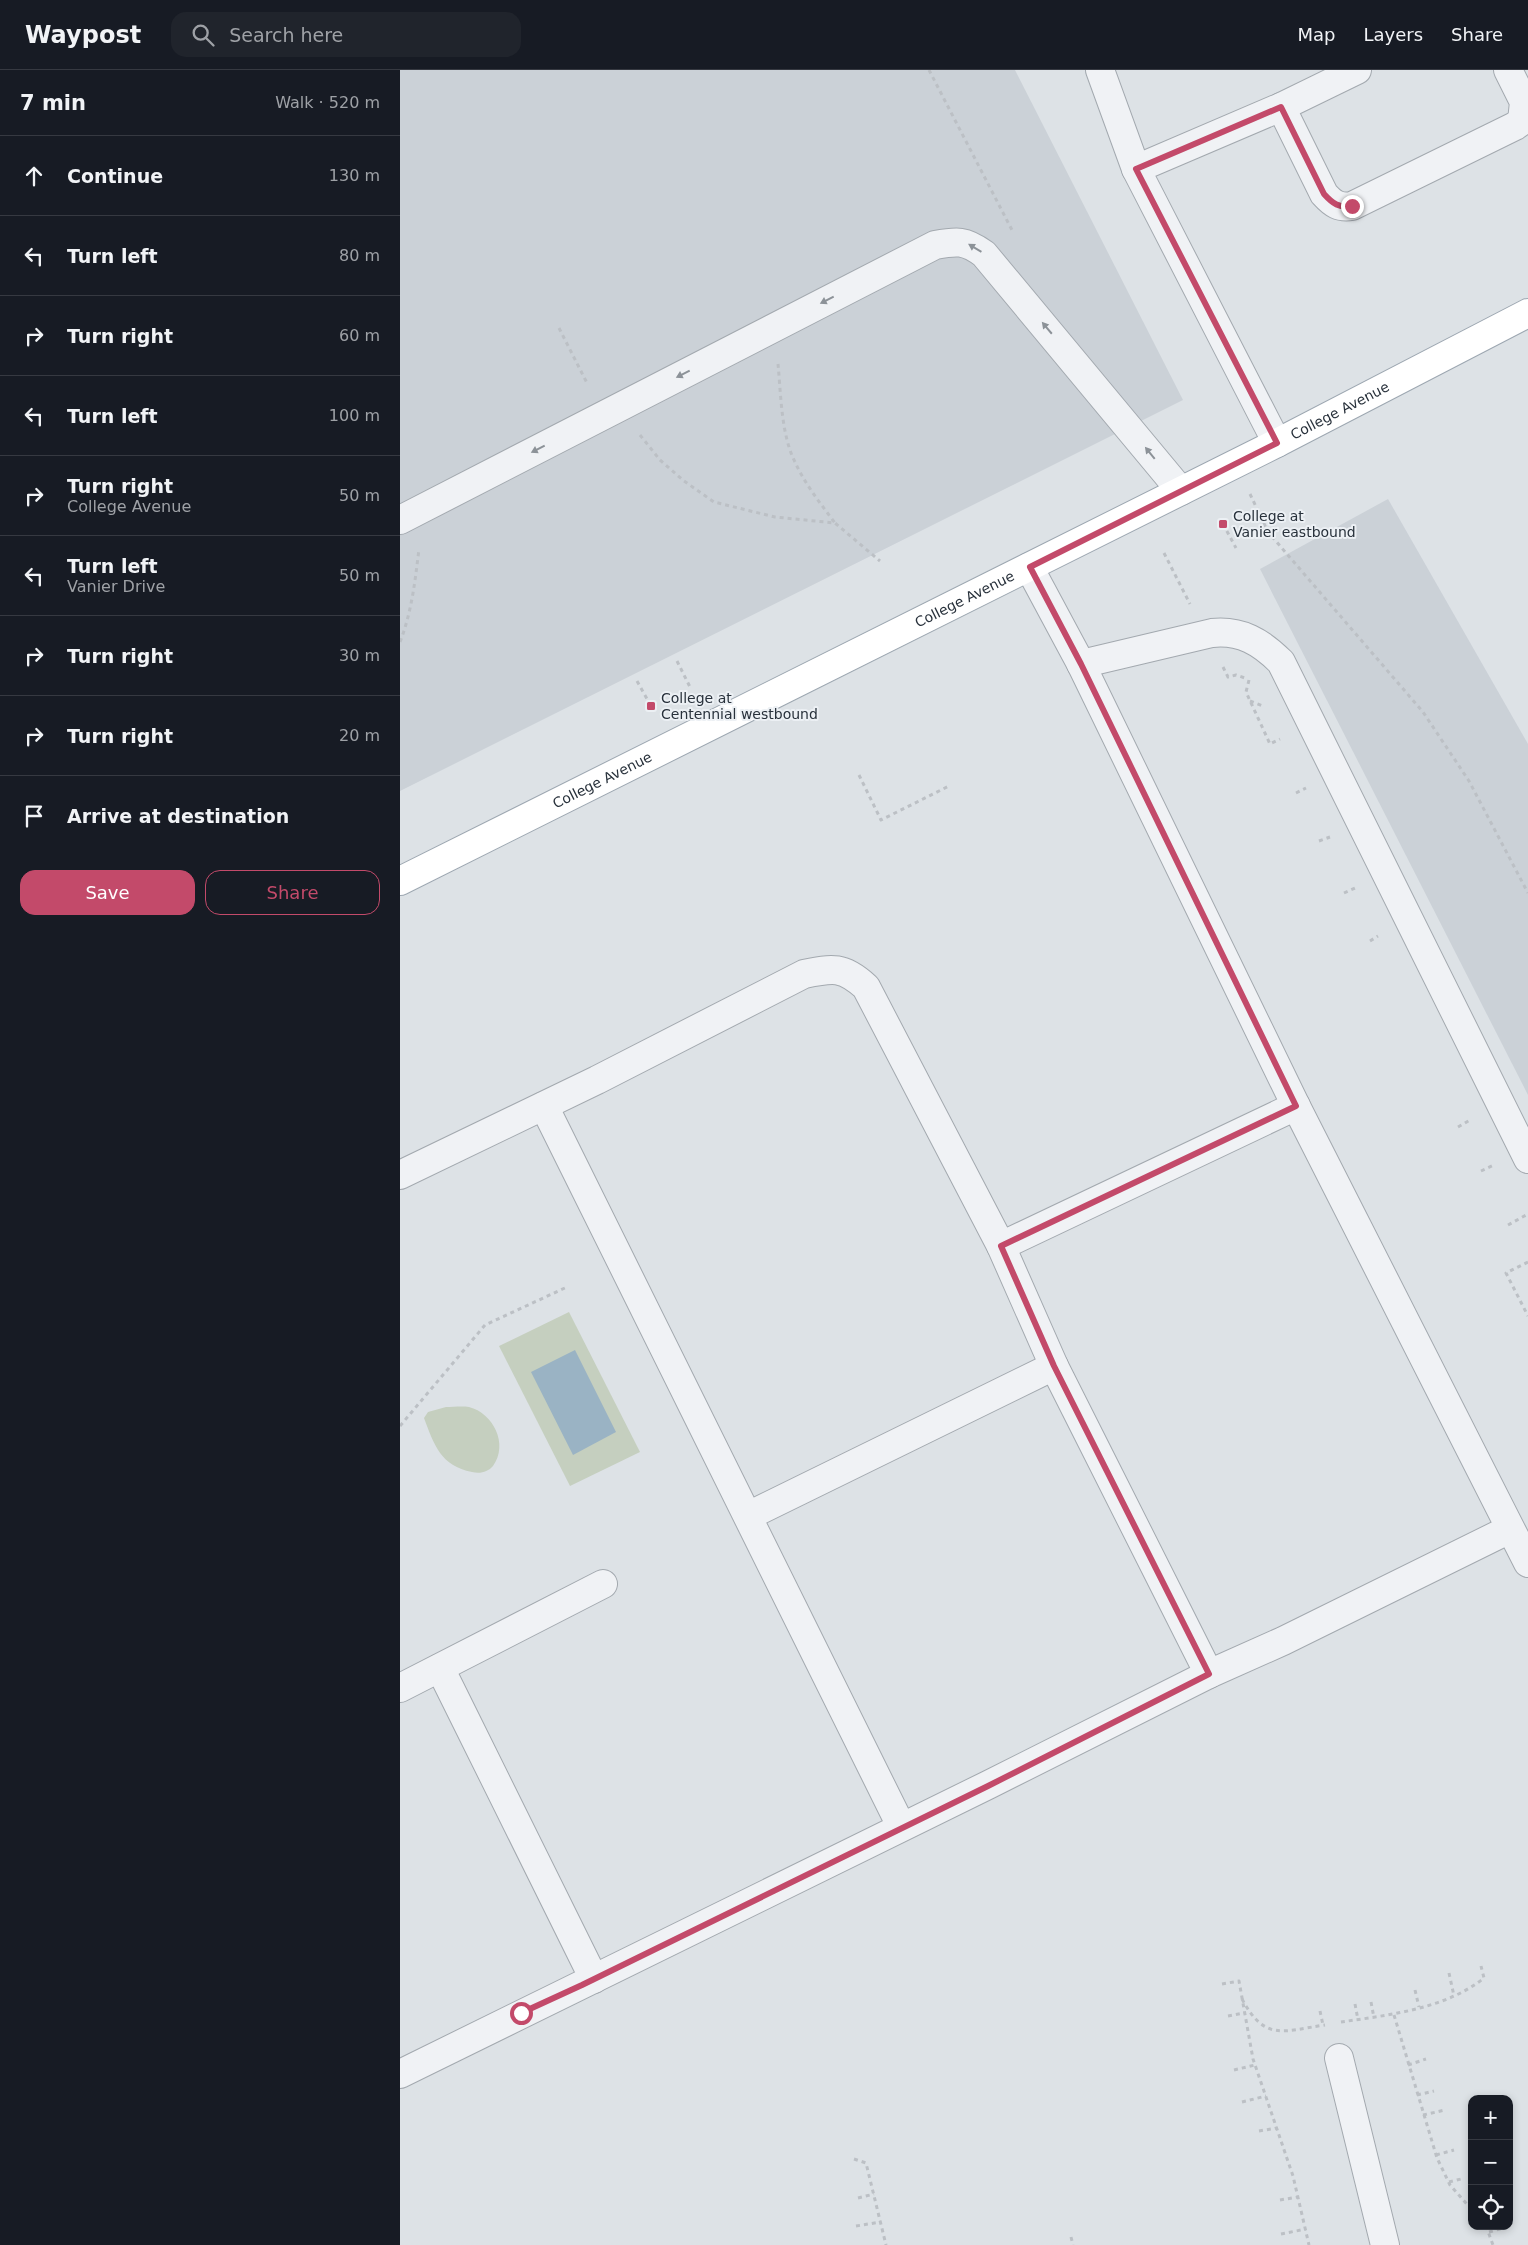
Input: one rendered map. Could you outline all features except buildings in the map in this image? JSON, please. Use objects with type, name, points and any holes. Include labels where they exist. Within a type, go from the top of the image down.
[{"type":"main road","name":"College Avenue","points":[[400,881],[1277,443],[1528,313]]},
{"type":"street","points":[[1100,70],[1136,169],[1277,443]]},
{"type":"street","points":[[1136,169],[1281,107],[1358,70]]},
{"type":"street","points":[[1281,107],[1324,194],[1332,203],[1341,207],[1352,206],[1515,126],[1522,120],[1524,102],[1508,70]]},
{"type":"street","points":[[408,516],[935,245],[956,241],[971,244],[990,261],[1181,491]]},
{"type":"street","points":[[1030,567],[1081,664],[1296,1106],[1528,1563]]},
{"type":"street","points":[[1081,664],[1212,633],[1228,632],[1242,634],[1257,642],[1281,662],[1528,1159]]},
{"type":"street","points":[[400,1175],[544,1106],[804,974],[823,969],[835,970],[858,979],[866,987],[1001,1246],[1054,1366],[1209,1674]]},
{"type":"street","points":[[544,1106],[901,1826]]},
{"type":"street","points":[[1001,1246],[1296,1106]]},
{"type":"street","points":[[748,1516],[1054,1366]]},
{"type":"street","points":[[400,2074],[901,1826],[988,1786],[1209,1674],[1283,1641],[1510,1529]]},
{"type":"street","points":[[400,1688],[603,1584]]},
{"type":"street","points":[[440,1668],[594,1979]]},
{"type":"street","points":[[1339,2058],[1384,2245]]},
{"type":"path","points":[[928,70],[1015,236]]},
{"type":"path","points":[[775,326],[786,433],[794,460],[810,491],[835,523],[880,561]]},
{"type":"path","points":[[559,328],[589,386]]},
{"type":"path","points":[[618,408],[660,460],[684,481],[714,502],[775,517],[835,523]]},
{"type":"path","points":[[400,642],[410,611],[417,577],[420,547],[408,516]]},
{"type":"path","points":[[1224,524],[1236,548]]},
{"type":"path","points":[[1268,532],[1423,712],[1469,781],[1528,893]]},
{"type":"path","points":[[1164,553],[1176,576]]},
{"type":"path","points":[[678,661],[690,687]]},
{"type":"path","points":[[1252,672],[1246,692],[1270,744]]},
{"type":"path","points":[[637,681],[650,706]]},
{"type":"path","points":[[859,775],[881,820],[949,786]]},
{"type":"path","points":[[1508,1225],[1528,1214]]},
{"type":"path","points":[[1528,1262],[1506,1272],[1528,1316]]},
{"type":"path","points":[[400,1426],[485,1325],[567,1287]]},
{"type":"path","points":[[1335,2024],[1394,2015],[1454,1996],[1484,1978],[1481,1966]]},
{"type":"path","points":[[1449,1973],[1454,1996]]},
{"type":"path","points":[[1222,1984],[1239,1982],[1255,2065],[1278,2128],[1310,2245]]},
{"type":"path","points":[[1415,1990],[1419,2007]]},
{"type":"path","points":[[1241,1996],[1251,2015],[1265,2027],[1284,2032],[1325,2025],[1320,2011]]},
{"type":"path","points":[[1371,2002],[1374,2018]]},
{"type":"path","points":[[1354,2004],[1358,2020]]},
{"type":"path","points":[[1228,2016],[1244,2013]]},
{"type":"path","points":[[1394,2015],[1436,2155],[1449,2182],[1468,2205]]},
{"type":"path","points":[[1408,2065],[1426,2060]]},
{"type":"path","points":[[1234,2070],[1255,2065]]},
{"type":"path","points":[[1417,2095],[1434,2091]]},
{"type":"path","points":[[1242,2102],[1266,2096]]},
{"type":"path","points":[[1423,2115],[1445,2110]]},
{"type":"path","points":[[1259,2131],[1278,2128]]},
{"type":"path","points":[[1436,2155],[1454,2150]]},
{"type":"path","points":[[854,2160],[866,2164],[886,2245]]},
{"type":"path","points":[[1449,2182],[1461,2179]]},
{"type":"path","points":[[858,2198],[874,2194]]},
{"type":"path","points":[[1280,2200],[1298,2197]]},
{"type":"path","points":[[856,2226],[881,2222]]},
{"type":"path","points":[[1281,2234],[1306,2229]]},
{"type":"path","points":[[1493,2245],[1489,2232],[1496,2230]]},
{"type":"path","points":[[1071,2237],[1073,2245]]},
{"type":"shaded area","points":[[400,70],[1015,70],[1183,400],[400,791]]},
{"type":"shaded area","points":[[1388,499],[1528,744],[1528,1095],[1260,569]]},
{"type":"green space","points":[[569,1312],[640,1452],[570,1486],[499,1346]]},
{"type":"green space","points":[[446,1407],[469,1407],[478,1410],[496,1430],[499,1439],[498,1457],[489,1470],[478,1473],[461,1469],[453,1465],[440,1453],[431,1437],[424,1418],[428,1412]]},
{"type":"water","points":[[575,1350],[616,1432],[573,1455],[531,1372]]},
{"type":"place","name":"College at Vanier eastbound","points":[[1223,524]]},
{"type":"place","name":"College at Centennial westbound","points":[[651,706]]},
{"type":"route","points":[[521,2013],[582,1985],[901,1826],[988,1786],[1209,1674],[1054,1366],[1001,1246],[1296,1106],[1143,789],[1030,567],[1277,443],[1136,169],[1281,107],[1324,194],[1332,203],[1341,207],[1352,206]]}]
